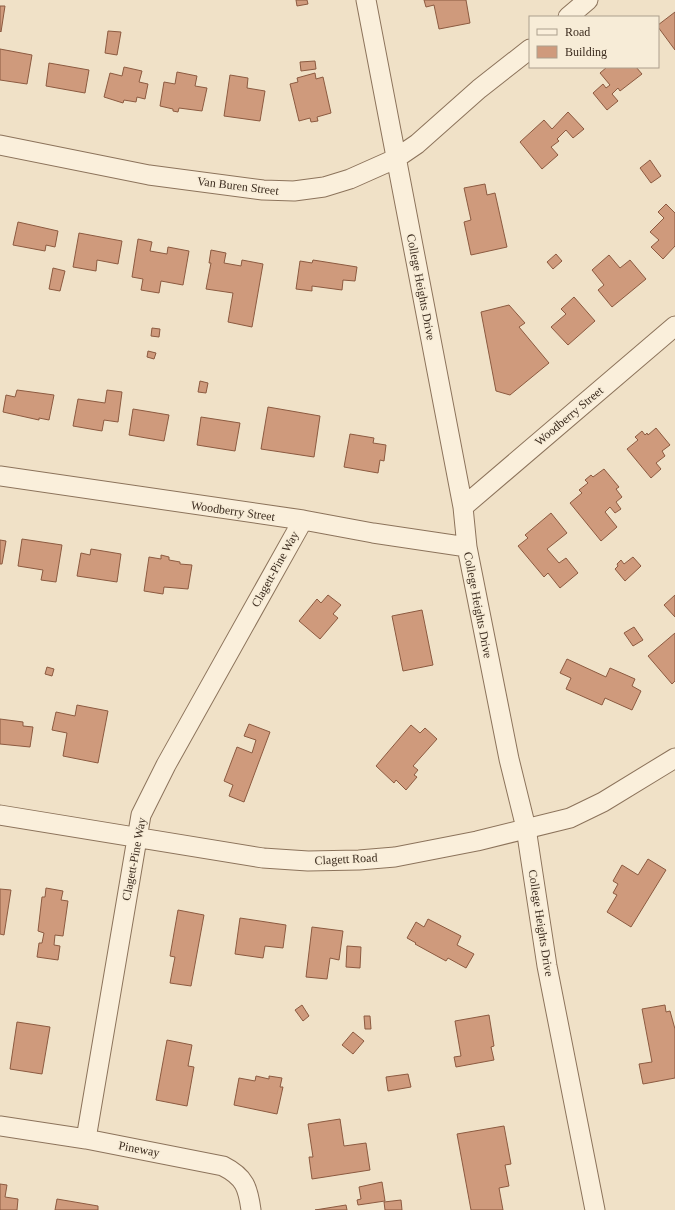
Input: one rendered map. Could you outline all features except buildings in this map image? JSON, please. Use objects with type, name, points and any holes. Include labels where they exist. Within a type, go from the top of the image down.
[{"type":"street","name":"College Heights Drive","points":[[366,0],[395,159],[425,303],[462,507],[467,547],[509,759],[526,828],[547,966],[595,1210]]},
{"type":"street","points":[[569,16],[588,0]]},
{"type":"street","name":"Van Buren Street","points":[[0,145],[149,175],[281,192],[310,190],[336,184],[395,159],[416,144],[479,89],[529,50]]},
{"type":"street","name":"Woodberry Street","points":[[462,507],[675,326]]},
{"type":"street","name":"Woodberry Street","points":[[0,476],[303,520],[373,533],[467,547]]},
{"type":"street","name":"Clagett-Pine Way","points":[[86,1139],[141,815],[150,795],[303,520]]},
{"type":"street","name":"Clagett Road","points":[[0,815],[136,839],[264,858],[308,861],[359,860],[435,850],[570,818],[603,802],[675,758]]},
{"type":"street","name":"Pineway","points":[[0,1126],[86,1139],[223,1166],[232,1170],[242,1179],[248,1190],[252,1210]]}]
